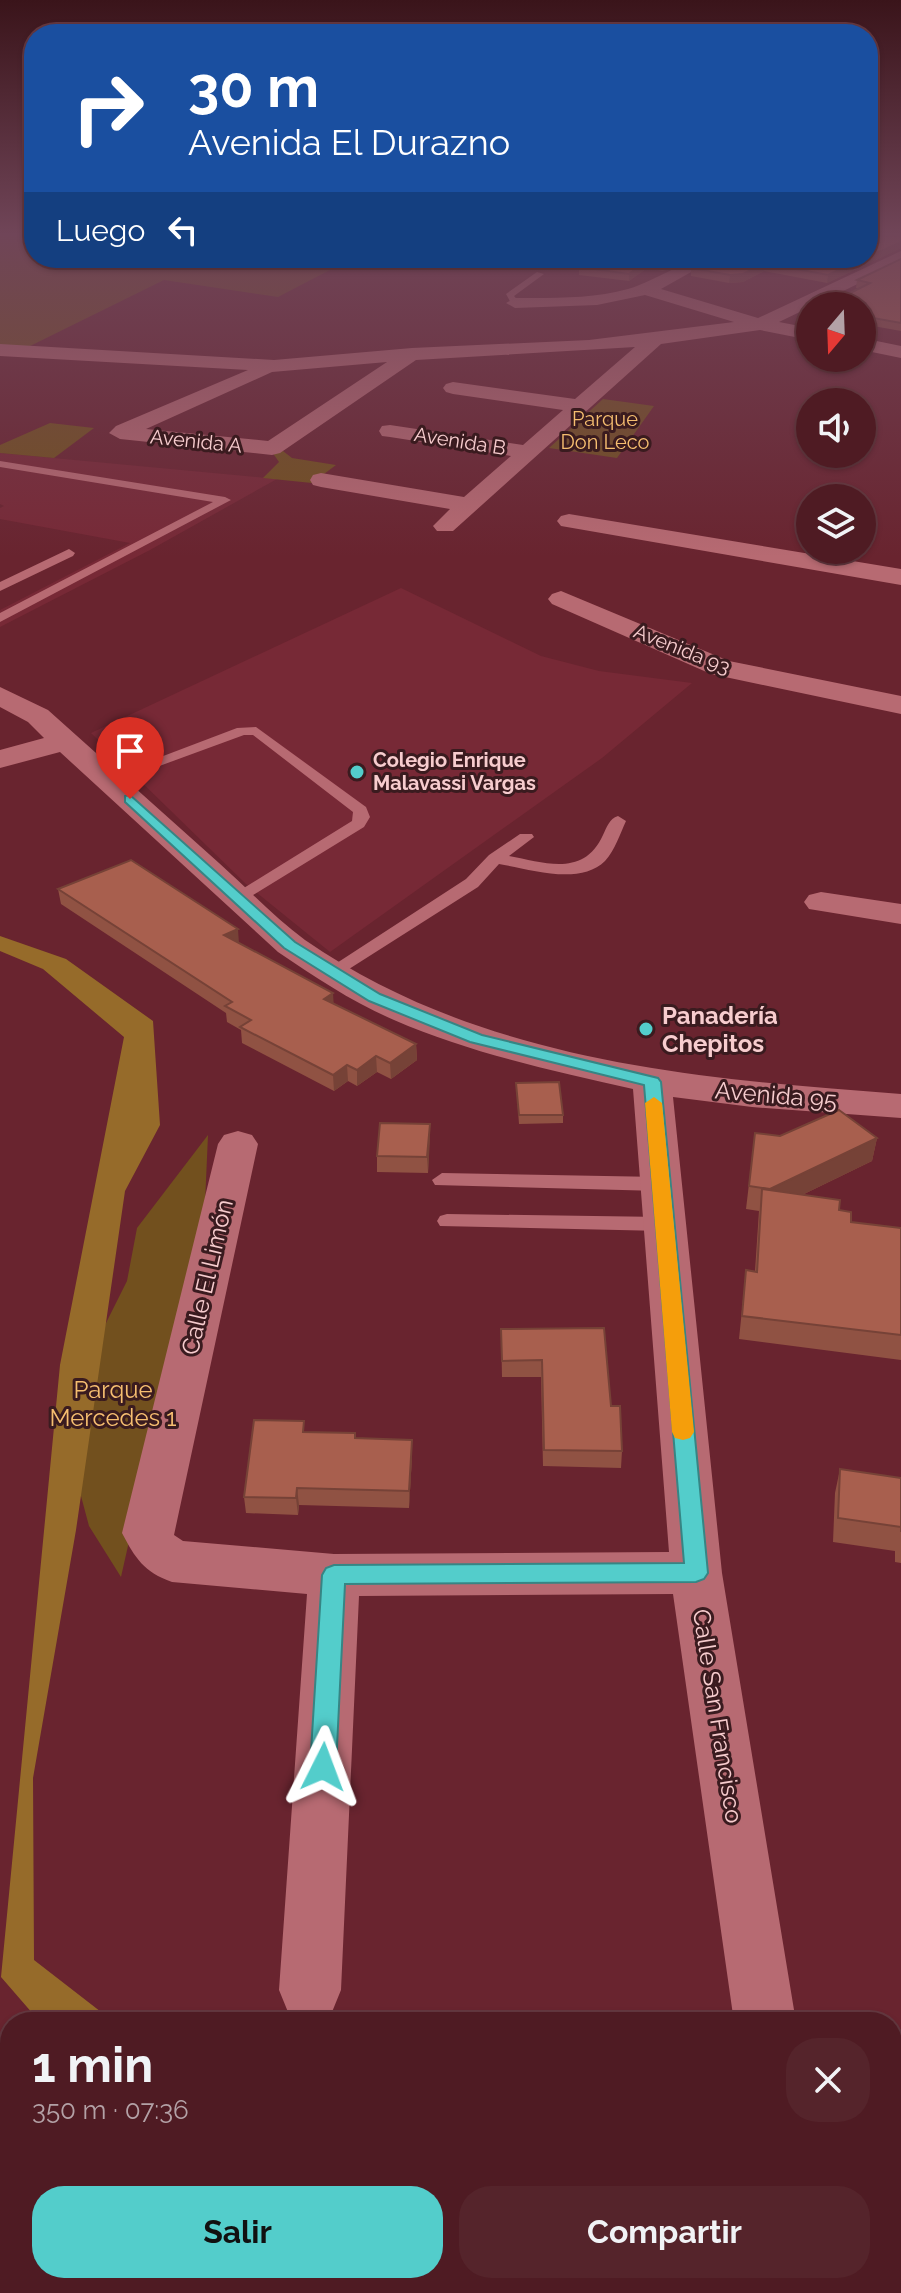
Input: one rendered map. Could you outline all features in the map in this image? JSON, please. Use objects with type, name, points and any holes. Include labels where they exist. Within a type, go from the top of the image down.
[{"type":"street","points":[[0,350],[274,366],[412,354],[617,343]]},
{"type":"street","points":[[445,526],[651,343]]},
{"type":"street","points":[[876,347],[901,352]]},
{"type":"street","name":"Avenida A","points":[[274,366],[120,433],[272,448],[412,354]]},
{"type":"street","points":[[453,388],[580,406]]},
{"type":"street","name":"Avenida B","points":[[390,431],[529,452]]},
{"type":"street","points":[[321,480],[469,505]]},
{"type":"street","points":[[569,521],[901,577]]},
{"type":"street","name":"Avenida 93","points":[[561,599],[721,668],[901,705]]},
{"type":"street","points":[[0,695],[38,716],[290,945],[374,997],[476,1038],[652,1082]]},
{"type":"street","points":[[0,759],[65,741]]},
{"type":"street","points":[[821,902],[901,914]]},
{"type":"street","name":"Avenida 95","points":[[652,1082],[752,1095],[901,1106]]},
{"type":"street","name":"Calle San Francisco","points":[[652,1082],[696,1573],[763,2012]]},
{"type":"street","name":"Calle El Limón","points":[[238,1144],[147,1533],[156,1549],[172,1561],[334,1575]]},
{"type":"street","points":[[310,1990],[334,1575],[696,1573]]},
{"type":"lane","points":[[0,464],[225,500],[0,618]]},
{"type":"lane","points":[[0,587],[69,553]]},
{"type":"lane","points":[[108,780],[242,731],[256,731],[360,810],[362,817],[358,824],[240,898]]},
{"type":"lane","points":[[495,858],[564,868],[585,866],[599,858],[618,821]]},
{"type":"lane","points":[[332,972],[472,883],[495,858],[526,837]]},
{"type":"lane","points":[[442,1180],[661,1204]]},
{"type":"lane","points":[[447,1221],[661,1204]]},
{"type":"shaded area","points":[[0,453],[277,479],[150,550],[0,627],[0,610],[130,543],[0,519],[0,508],[4,506],[0,504]]},
{"type":"shaded area","name":"Colegio Enrique Malavassi Vargas","points":[[401,588],[541,656],[599,671],[692,683],[602,758],[330,952],[246,884],[91,733]]},
{"type":"shaded area","points":[[0,936],[66,959],[153,1021],[160,1125],[125,1191],[76,1530],[33,1778],[34,1960],[101,2012],[31,2012],[1,1977],[60,1365],[124,1037],[43,969],[0,951]]},
{"type":"green space","points":[[0,343],[36,343],[24,349],[0,346]]},
{"type":"green space","name":"Parque Don Leco","points":[[603,399],[654,406],[617,458],[549,448]]},
{"type":"green space","points":[[50,423],[94,428],[54,458],[0,453],[0,445]]},
{"type":"green space","points":[[283,451],[292,458],[336,465],[312,483],[263,478],[279,462],[272,452]]},
{"type":"green space","name":"Parque Mercedes 1","points":[[208,1135],[205,1203],[121,1577],[89,1526],[62,1425],[99,1337],[127,1281],[137,1228]]},
{"type":"building","points":[[131,860],[238,929],[224,935],[333,993],[324,999],[416,1044],[390,1063],[376,1056],[357,1070],[347,1065],[333,1075],[240,1027],[251,1020],[225,1006],[232,1002],[58,889]]},
{"type":"building","points":[[559,1082],[563,1115],[519,1115],[516,1083]]},
{"type":"building","points":[[839,1110],[877,1138],[770,1189],[749,1186],[755,1133],[780,1136]]},
{"type":"building","points":[[380,1123],[430,1124],[427,1157],[377,1156]]},
{"type":"building","points":[[762,1189],[840,1200],[839,1210],[851,1212],[851,1222],[901,1228],[901,1335],[742,1316],[746,1270],[757,1272]]},
{"type":"building","points":[[604,1328],[611,1406],[620,1406],[622,1451],[544,1450],[542,1360],[502,1361],[501,1329]]},
{"type":"building","points":[[254,1420],[304,1421],[303,1432],[355,1433],[355,1438],[412,1440],[409,1491],[297,1488],[296,1498],[244,1497]]},
{"type":"building","points":[[840,1469],[901,1478],[901,1527],[838,1518]]},
{"type":"slow traffic","points":[[654,1103],[683,1432]]},
{"type":"place","name":"Colegio Enrique Malavassi Vargas","points":[[357,772]]},
{"type":"place","name":"Panadería Chepitos","points":[[646,1029]]},
{"type":"route","points":[[130,799],[290,945],[374,997],[476,1038],[652,1082],[696,1573],[334,1575],[323,1767]]}]
